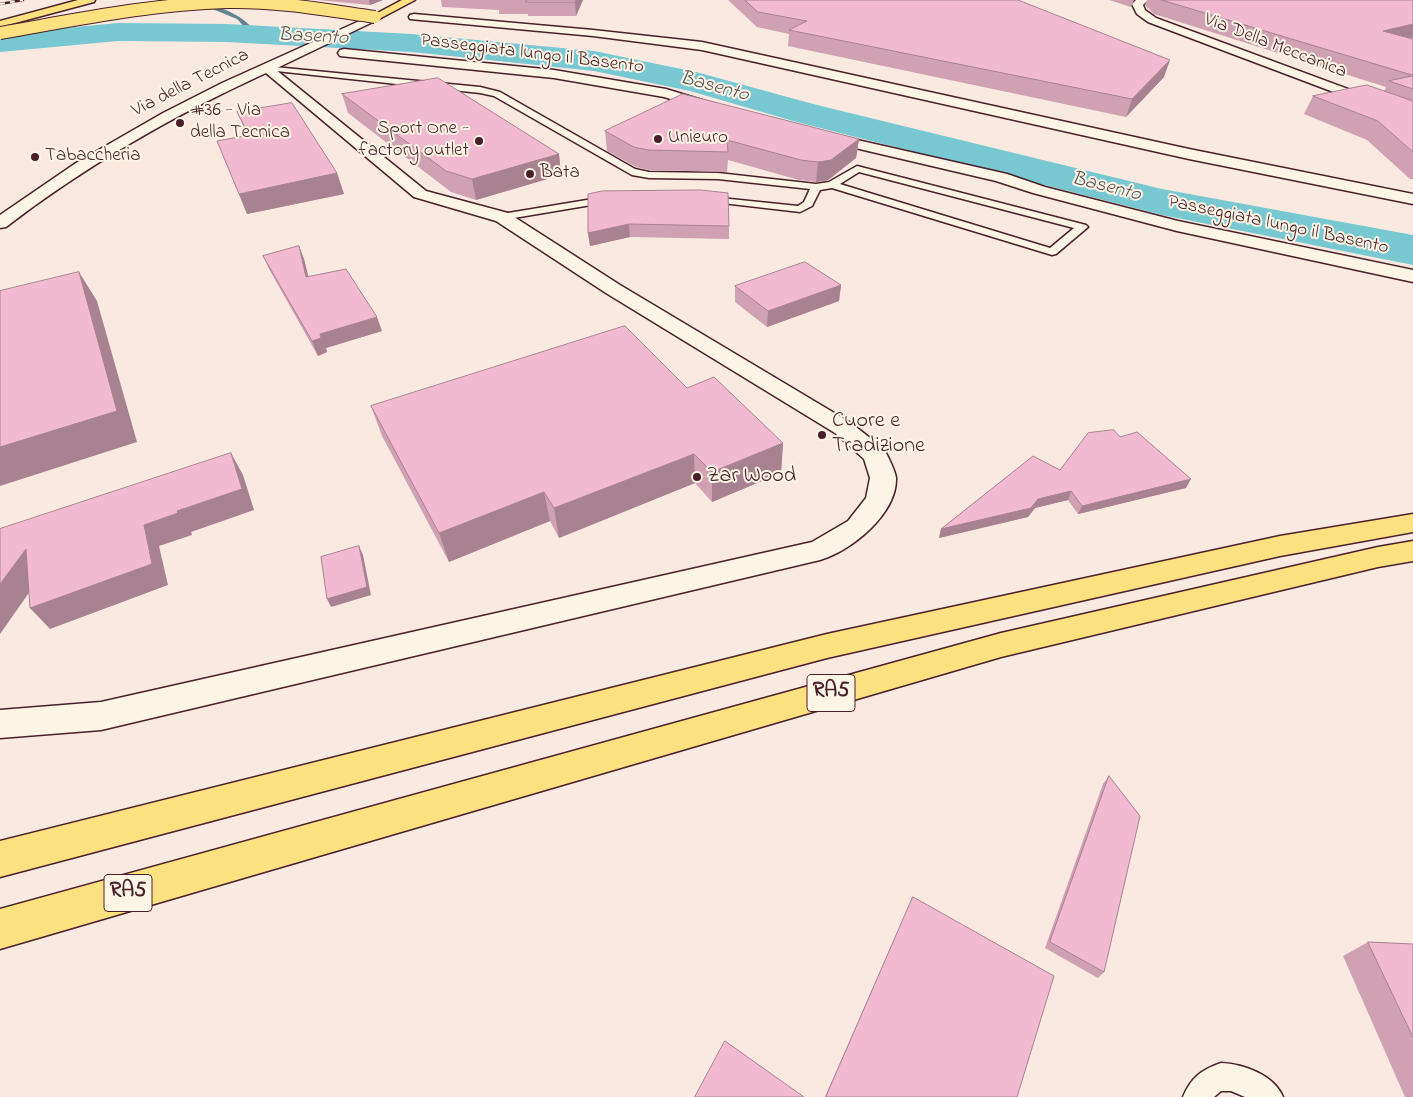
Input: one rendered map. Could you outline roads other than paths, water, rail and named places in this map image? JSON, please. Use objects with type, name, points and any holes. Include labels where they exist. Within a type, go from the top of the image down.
[{"type":"main road","points":[[68,6],[80,0]]},
{"type":"main road","points":[[0,24],[90,0]]},
{"type":"main road","name":"Via della Tecnica","points":[[375,17],[410,0]]},
{"type":"main road","points":[[0,33],[165,7],[227,2],[285,4],[375,17]]},
{"type":"main road","name":"RA5","points":[[0,859],[827,646],[1280,546],[1413,523]]},
{"type":"main road","name":"RA5","points":[[0,929],[1001,644],[1378,557],[1413,551]]},
{"type":"street","name":"Via Della Meccanica","points":[[1143,0],[1137,4],[1141,12],[1152,20],[1413,118]]},
{"type":"street","name":"Via della Tecnica","points":[[0,223],[22,206],[102,153],[178,111],[375,17]]},
{"type":"street","name":"Passeggiata lungo il Basento","points":[[414,17],[593,33],[702,46],[1189,154],[1413,199]]},
{"type":"street","name":"Passeggiata lungo il Basento","points":[[344,53],[537,72],[627,85],[666,93],[728,113]]},
{"type":"street","points":[[0,724],[101,716],[820,550],[858,528],[878,500],[883,478],[875,455],[843,428],[613,289],[502,218],[420,194],[267,68]]},
{"type":"street","name":"Passeggiata lungo il Basento","points":[[807,133],[1001,177],[1039,190],[1177,226],[1413,276]]},
{"type":"lane","points":[[267,68],[480,90],[497,94],[632,172],[649,175],[718,176],[816,187],[832,185],[1052,252],[1082,227],[858,169],[832,185]]},
{"type":"lane","points":[[691,198],[800,209],[808,204],[816,187]]},
{"type":"lane","points":[[502,218],[603,199],[623,199]]},
{"type":"lane","points":[[1197,1097],[1203,1086],[1213,1079],[1226,1077],[1241,1079],[1257,1087],[1269,1097]]},
{"type":"waterway","points":[[202,3],[239,18],[245,22],[254,34]]},
{"type":"waterway","name":"Basento","points":[[0,43],[118,32],[227,33],[412,43],[594,61],[696,82],[806,113],[1162,202],[1413,250]]},
{"type":"railway","points":[[0,4],[23,0]]},
{"type":"place","name":"#36 - Via della Tecnica","points":[[180,123]]},
{"type":"place","name":"Unieuro","points":[[658,139]]},
{"type":"place","name":"Sport One - factory outlet","points":[[479,141]]},
{"type":"place","name":"Tabaccheria","points":[[35,157]]},
{"type":"place","name":"Bata","points":[[530,174]]},
{"type":"place","name":"Cuore e Tradizione","points":[[822,435]]},
{"type":"place","name":"Zar Wood","points":[[697,477]]}]
